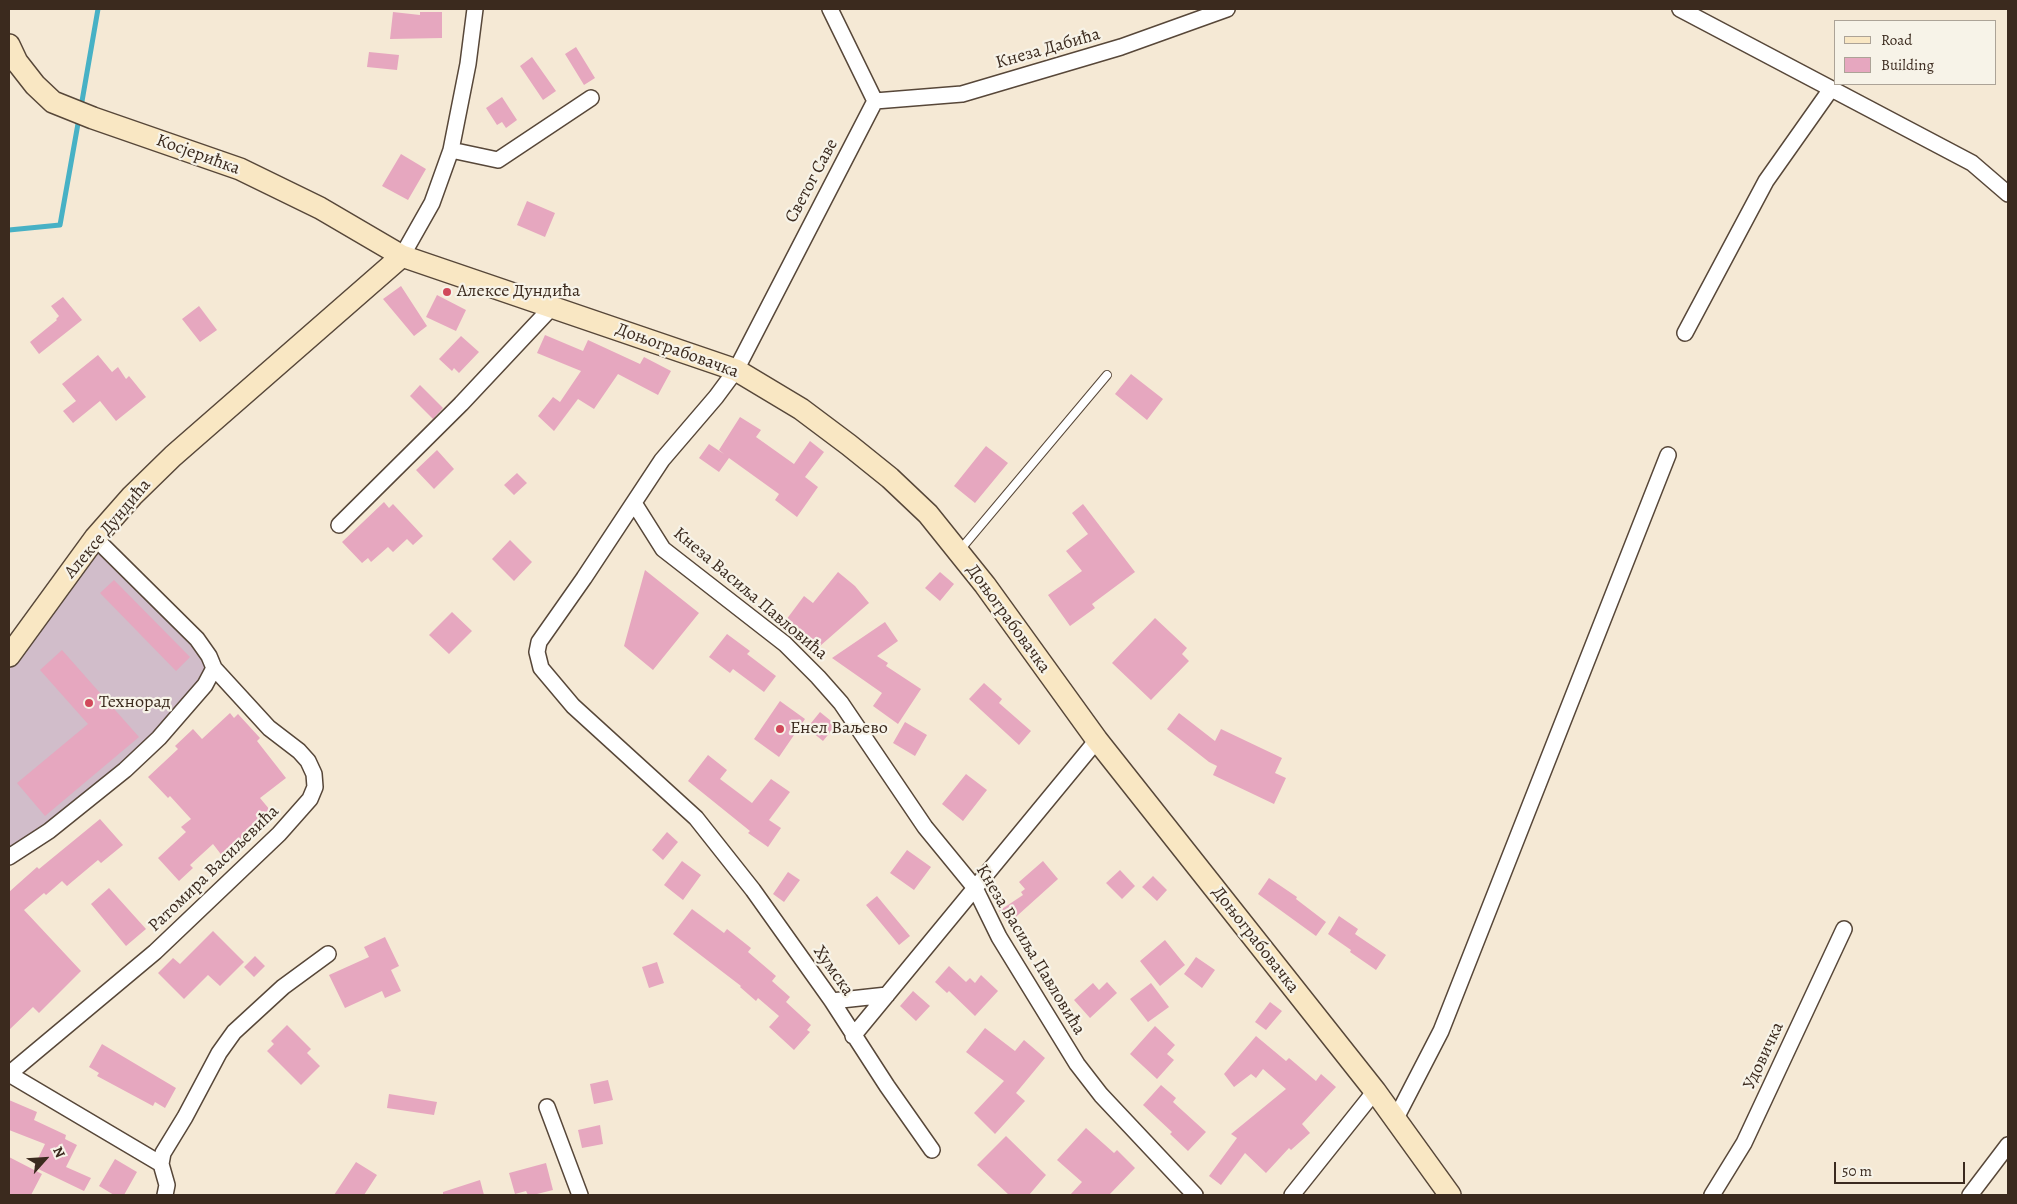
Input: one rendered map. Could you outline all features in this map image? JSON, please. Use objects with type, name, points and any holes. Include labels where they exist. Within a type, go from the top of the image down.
[{"type":"street","points":[[402,256],[432,203],[450,150],[468,64],[475,9]]},
{"type":"street","points":[[830,9],[875,101]]},
{"type":"street","name":"Кнеза Дабића","points":[[875,101],[962,94],[1121,47],[1227,9]]},
{"type":"street","points":[[1680,9],[1728,32],[1830,89],[1972,163],[2008,194]]},
{"type":"street","name":"Косјерићка","points":[[9,45],[17,62],[35,85],[53,102],[93,118],[240,169],[320,208],[402,256]]},
{"type":"street","points":[[1685,333],[1766,181],[1830,89]]},
{"type":"street","points":[[450,150],[498,160],[591,98]]},
{"type":"street","name":"Светог Саве","points":[[634,503],[662,460],[716,397],[736,370],[875,101]]},
{"type":"street","name":"Доњограбовачка","points":[[402,256],[736,370],[801,409],[890,478],[928,514],[985,585],[1097,740],[1375,1091],[1450,1195]]},
{"type":"street","name":"Алексе Дундића","points":[[9,656],[95,538],[132,496],[173,456],[402,256]]},
{"type":"street","points":[[339,525],[461,404],[552,307]]},
{"type":"street","points":[[1395,1120],[1441,1031],[1668,455]]},
{"type":"street","name":"Хумска","points":[[634,503],[538,642],[538,661],[541,668],[573,706],[696,818],[753,890],[832,1001],[853,1036],[932,1150]]},
{"type":"street","name":"Кнеза Васиља Павловића","points":[[634,503],[663,549],[785,644],[841,703],[925,827],[975,888],[999,937],[1077,1064],[1101,1095],[1195,1195]]},
{"type":"street","name":"Ратомира Васиљевића","points":[[9,1074],[155,952],[278,834],[310,799],[315,787],[314,774],[308,761],[300,751],[269,728],[214,668],[209,656],[197,639],[95,538]]},
{"type":"street","points":[[9,856],[48,831],[125,770],[159,738],[205,685],[214,668]]},
{"type":"street","points":[[853,1036],[1097,740]]},
{"type":"street","name":"Удовичка","points":[[1712,1195],[1744,1143],[1844,929]]},
{"type":"street","points":[[165,1195],[166,1184],[161,1164],[163,1153],[185,1117],[219,1052],[234,1032],[283,987],[328,954]]},
{"type":"street","points":[[832,1001],[886,996]]},
{"type":"street","points":[[9,1074],[161,1164]]},
{"type":"street","points":[[1292,1195],[1375,1091]]},
{"type":"street","points":[[547,1107],[580,1195]]},
{"type":"street","points":[[1970,1195],[2008,1145]]},
{"type":"lane","points":[[958,552],[1107,375]]},
{"type":"shaded area","points":[[95,538],[214,668],[159,738],[9,857],[9,656]]},
{"type":"building","points":[[393,12],[420,15],[420,12],[442,12],[442,38],[390,39]]},
{"type":"building","points":[[576,47],[595,78],[584,85],[565,54]]},
{"type":"building","points":[[369,52],[399,55],[397,70],[367,67]]},
{"type":"building","points":[[532,57],[556,91],[543,100],[520,66]]},
{"type":"building","points":[[502,97],[517,120],[506,128],[502,122],[497,125],[486,108]]},
{"type":"building","points":[[401,154],[426,169],[408,200],[382,186]]},
{"type":"building","points":[[527,201],[555,213],[545,237],[517,225]]},
{"type":"building","points":[[401,286],[427,326],[414,336],[383,299]]},
{"type":"building","points":[[437,295],[466,310],[456,331],[426,317]]},
{"type":"building","points":[[63,297],[82,320],[39,354],[30,342],[57,320],[59,316],[51,306]]},
{"type":"building","points":[[199,306],[217,330],[200,342],[182,319]]},
{"type":"building","points":[[545,335],[583,351],[588,340],[640,364],[644,357],[671,371],[658,395],[618,374],[594,409],[578,399],[554,431],[538,416],[553,397],[560,402],[581,371],[537,353]]},
{"type":"building","points":[[461,336],[479,352],[459,373],[454,368],[452,371],[439,359]]},
{"type":"building","points":[[98,355],[112,372],[118,367],[126,379],[129,376],[146,397],[116,421],[100,401],[73,423],[63,411],[76,401],[62,384]]},
{"type":"building","points":[[1131,374],[1163,399],[1147,420],[1115,394]]},
{"type":"building","points":[[420,385],[443,408],[433,419],[410,396]]},
{"type":"building","points":[[740,417],[761,430],[756,437],[794,464],[810,441],[824,452],[805,477],[818,487],[797,517],[775,500],[779,494],[729,458],[719,472],[699,458],[709,444],[724,454],[719,450]]},
{"type":"building","points":[[986,446],[1008,463],[975,503],[954,486]]},
{"type":"building","points":[[437,450],[454,469],[434,489],[416,470]]},
{"type":"building","points":[[517,473],[527,483],[514,495],[504,485]]},
{"type":"building","points":[[384,502],[389,508],[393,504],[423,536],[413,545],[407,539],[393,552],[388,547],[371,562],[368,558],[362,563],[342,542]]},
{"type":"building","points":[[1083,504],[1135,572],[1092,604],[1095,608],[1070,626],[1048,595],[1082,571],[1066,551],[1088,534],[1072,513]]},
{"type":"building","points":[[510,540],[532,562],[514,581],[492,559]]},
{"type":"building","points":[[645,570],[699,613],[653,670],[624,646]]},
{"type":"building","points":[[838,572],[855,586],[869,603],[820,646],[786,620],[804,596],[813,603]]},
{"type":"building","points":[[940,572],[954,584],[940,601],[925,588]]},
{"type":"building","points":[[114,580],[190,657],[176,671],[100,593]]},
{"type":"building","points":[[452,612],[472,631],[449,654],[429,635]]},
{"type":"building","points":[[1155,618],[1187,648],[1182,654],[1189,661],[1151,700],[1112,663]]},
{"type":"building","points":[[885,622],[898,641],[877,656],[888,663],[886,666],[921,689],[898,724],[873,706],[882,693],[832,658]]},
{"type":"building","points":[[727,634],[750,651],[747,654],[776,676],[764,692],[733,669],[730,673],[709,657]]},
{"type":"building","points":[[62,650],[139,737],[45,816],[17,783],[88,724],[40,670]]},
{"type":"building","points":[[984,683],[1002,699],[999,703],[1031,731],[1019,745],[969,699]]},
{"type":"building","name":"Енел Ваљево","points":[[780,701],[805,719],[779,757],[754,739]]},
{"type":"building","points":[[820,712],[836,725],[823,741],[807,728]]},
{"type":"building","points":[[230,713],[234,718],[238,714],[260,738],[257,741],[286,778],[260,798],[275,816],[265,825],[263,822],[223,857],[213,844],[190,865],[193,868],[179,881],[158,858],[186,832],[181,827],[191,819],[170,796],[168,798],[148,777],[178,749],[175,746],[193,729],[202,739]]},
{"type":"building","points":[[1179,713],[1215,741],[1221,729],[1282,758],[1275,773],[1286,778],[1274,804],[1213,775],[1217,766],[1209,762],[1167,729]]},
{"type":"building","points":[[905,722],[927,735],[915,756],[893,743]]},
{"type":"building","points":[[708,755],[727,770],[720,779],[752,803],[771,779],[790,792],[769,820],[781,828],[768,847],[748,833],[750,831],[688,781]]},
{"type":"building","points":[[966,774],[987,790],[963,821],[942,804]]},
{"type":"building","points":[[100,819],[123,845],[101,863],[98,860],[67,886],[62,881],[24,910],[81,971],[39,1013],[33,1007],[9,1030],[9,892],[37,867],[39,869]]},
{"type":"building","points":[[667,832],[678,842],[663,860],[652,850]]},
{"type":"building","points":[[907,850],[931,867],[914,890],[890,873]]},
{"type":"building","points":[[682,861],[701,875],[683,900],[664,885]]},
{"type":"building","points":[[1043,861],[1058,879],[1008,924],[999,911],[1023,895],[1021,892],[1025,889],[1019,882]]},
{"type":"building","points":[[1120,870],[1135,886],[1122,899],[1106,883]]},
{"type":"building","points":[[788,872],[800,880],[784,902],[773,894]]},
{"type":"building","points":[[1153,876],[1167,890],[1157,901],[1142,887]]},
{"type":"building","points":[[1269,878],[1297,897],[1296,899],[1326,922],[1316,936],[1258,894]]},
{"type":"building","points":[[109,888],[146,929],[126,946],[91,904]]},
{"type":"building","points":[[877,896],[910,936],[899,945],[866,905]]},
{"type":"building","points":[[692,909],[724,933],[727,929],[751,948],[748,952],[776,976],[772,981],[790,997],[786,1002],[811,1025],[807,1030],[810,1032],[794,1050],[769,1027],[779,1016],[758,998],[756,1001],[741,986],[673,934]]},
{"type":"building","points":[[1339,916],[1358,929],[1355,934],[1386,955],[1376,970],[1328,934]]},
{"type":"building","points":[[213,931],[244,962],[220,986],[208,975],[184,999],[158,973],[173,958],[180,964]]},
{"type":"building","points":[[385,937],[399,966],[391,970],[401,991],[385,998],[382,991],[345,1008],[329,975],[369,957],[364,947]]},
{"type":"building","points":[[1165,940],[1185,965],[1160,986],[1140,961]]},
{"type":"building","points":[[255,956],[265,966],[254,977],[244,967]]},
{"type":"building","points":[[1196,957],[1215,970],[1202,988],[1184,974]]},
{"type":"building","points":[[657,962],[664,983],[649,988],[642,967]]},
{"type":"building","points":[[949,966],[966,982],[970,978],[975,983],[981,975],[998,991],[975,1016],[949,991],[947,993],[935,982]]},
{"type":"building","points":[[1107,982],[1117,993],[1090,1018],[1074,1000],[1093,983],[1099,990]]},
{"type":"building","points":[[1151,983],[1169,1007],[1148,1022],[1130,999]]},
{"type":"building","points":[[913,991],[930,1006],[916,1021],[900,1006]]},
{"type":"building","points":[[1270,1002],[1282,1011],[1266,1030],[1255,1022]]},
{"type":"building","points":[[287,1025],[311,1049],[307,1053],[320,1066],[301,1085],[267,1051],[274,1044],[271,1041]]},
{"type":"building","points":[[1155,1026],[1175,1045],[1167,1054],[1174,1060],[1157,1079],[1130,1054]]},
{"type":"building","points":[[985,1028],[1015,1051],[1024,1040],[1045,1058],[1016,1093],[1025,1101],[995,1134],[974,1113],[1004,1081],[966,1052]]},
{"type":"building","points":[[1256,1036],[1286,1061],[1289,1058],[1316,1081],[1321,1074],[1336,1087],[1302,1124],[1310,1133],[1291,1150],[1289,1148],[1266,1173],[1245,1153],[1221,1185],[1209,1176],[1237,1138],[1231,1134],[1286,1089],[1263,1069],[1256,1078],[1251,1074],[1234,1087],[1224,1074]]},
{"type":"building","points":[[102,1044],[176,1088],[165,1108],[155,1102],[153,1106],[97,1076],[99,1073],[89,1067]]},
{"type":"building","points":[[608,1080],[613,1100],[594,1104],[590,1084]]},
{"type":"building","points":[[1161,1085],[1176,1098],[1173,1102],[1206,1132],[1188,1151],[1170,1134],[1172,1132],[1143,1105]]},
{"type":"building","points":[[389,1094],[437,1102],[434,1115],[387,1108]]},
{"type":"building","points":[[9,1100],[37,1112],[34,1120],[66,1135],[65,1139],[77,1145],[66,1167],[91,1178],[84,1191],[34,1167],[45,1144],[9,1130]]},
{"type":"building","points":[[600,1125],[603,1144],[582,1148],[578,1130]]},
{"type":"building","points":[[1086,1128],[1114,1153],[1117,1150],[1135,1168],[1109,1195],[1070,1195],[1082,1182],[1057,1160]]},
{"type":"building","points":[[1006,1136],[1046,1175],[1029,1195],[1009,1195],[977,1165]]},
{"type":"building","points":[[9,1157],[42,1174],[31,1195],[9,1195]]},
{"type":"building","points":[[115,1159],[137,1172],[124,1195],[114,1195],[99,1186]]},
{"type":"building","points":[[356,1162],[377,1175],[364,1195],[334,1195]]},
{"type":"building","points":[[546,1163],[553,1190],[533,1195],[528,1195],[526,1191],[515,1194],[509,1173]]},
{"type":"building","points":[[480,1180],[484,1195],[443,1195],[443,1192]]},
{"type":"waterway","points":[[81,107],[98,9]]},
{"type":"waterway","points":[[9,230],[60,225],[79,118]]},
{"type":"place","name":"Алексе Дундића","points":[[447,292]]},
{"type":"place","name":"Технорад","points":[[89,703]]},
{"type":"place","name":"Енел Ваљево","points":[[780,729]]}]
